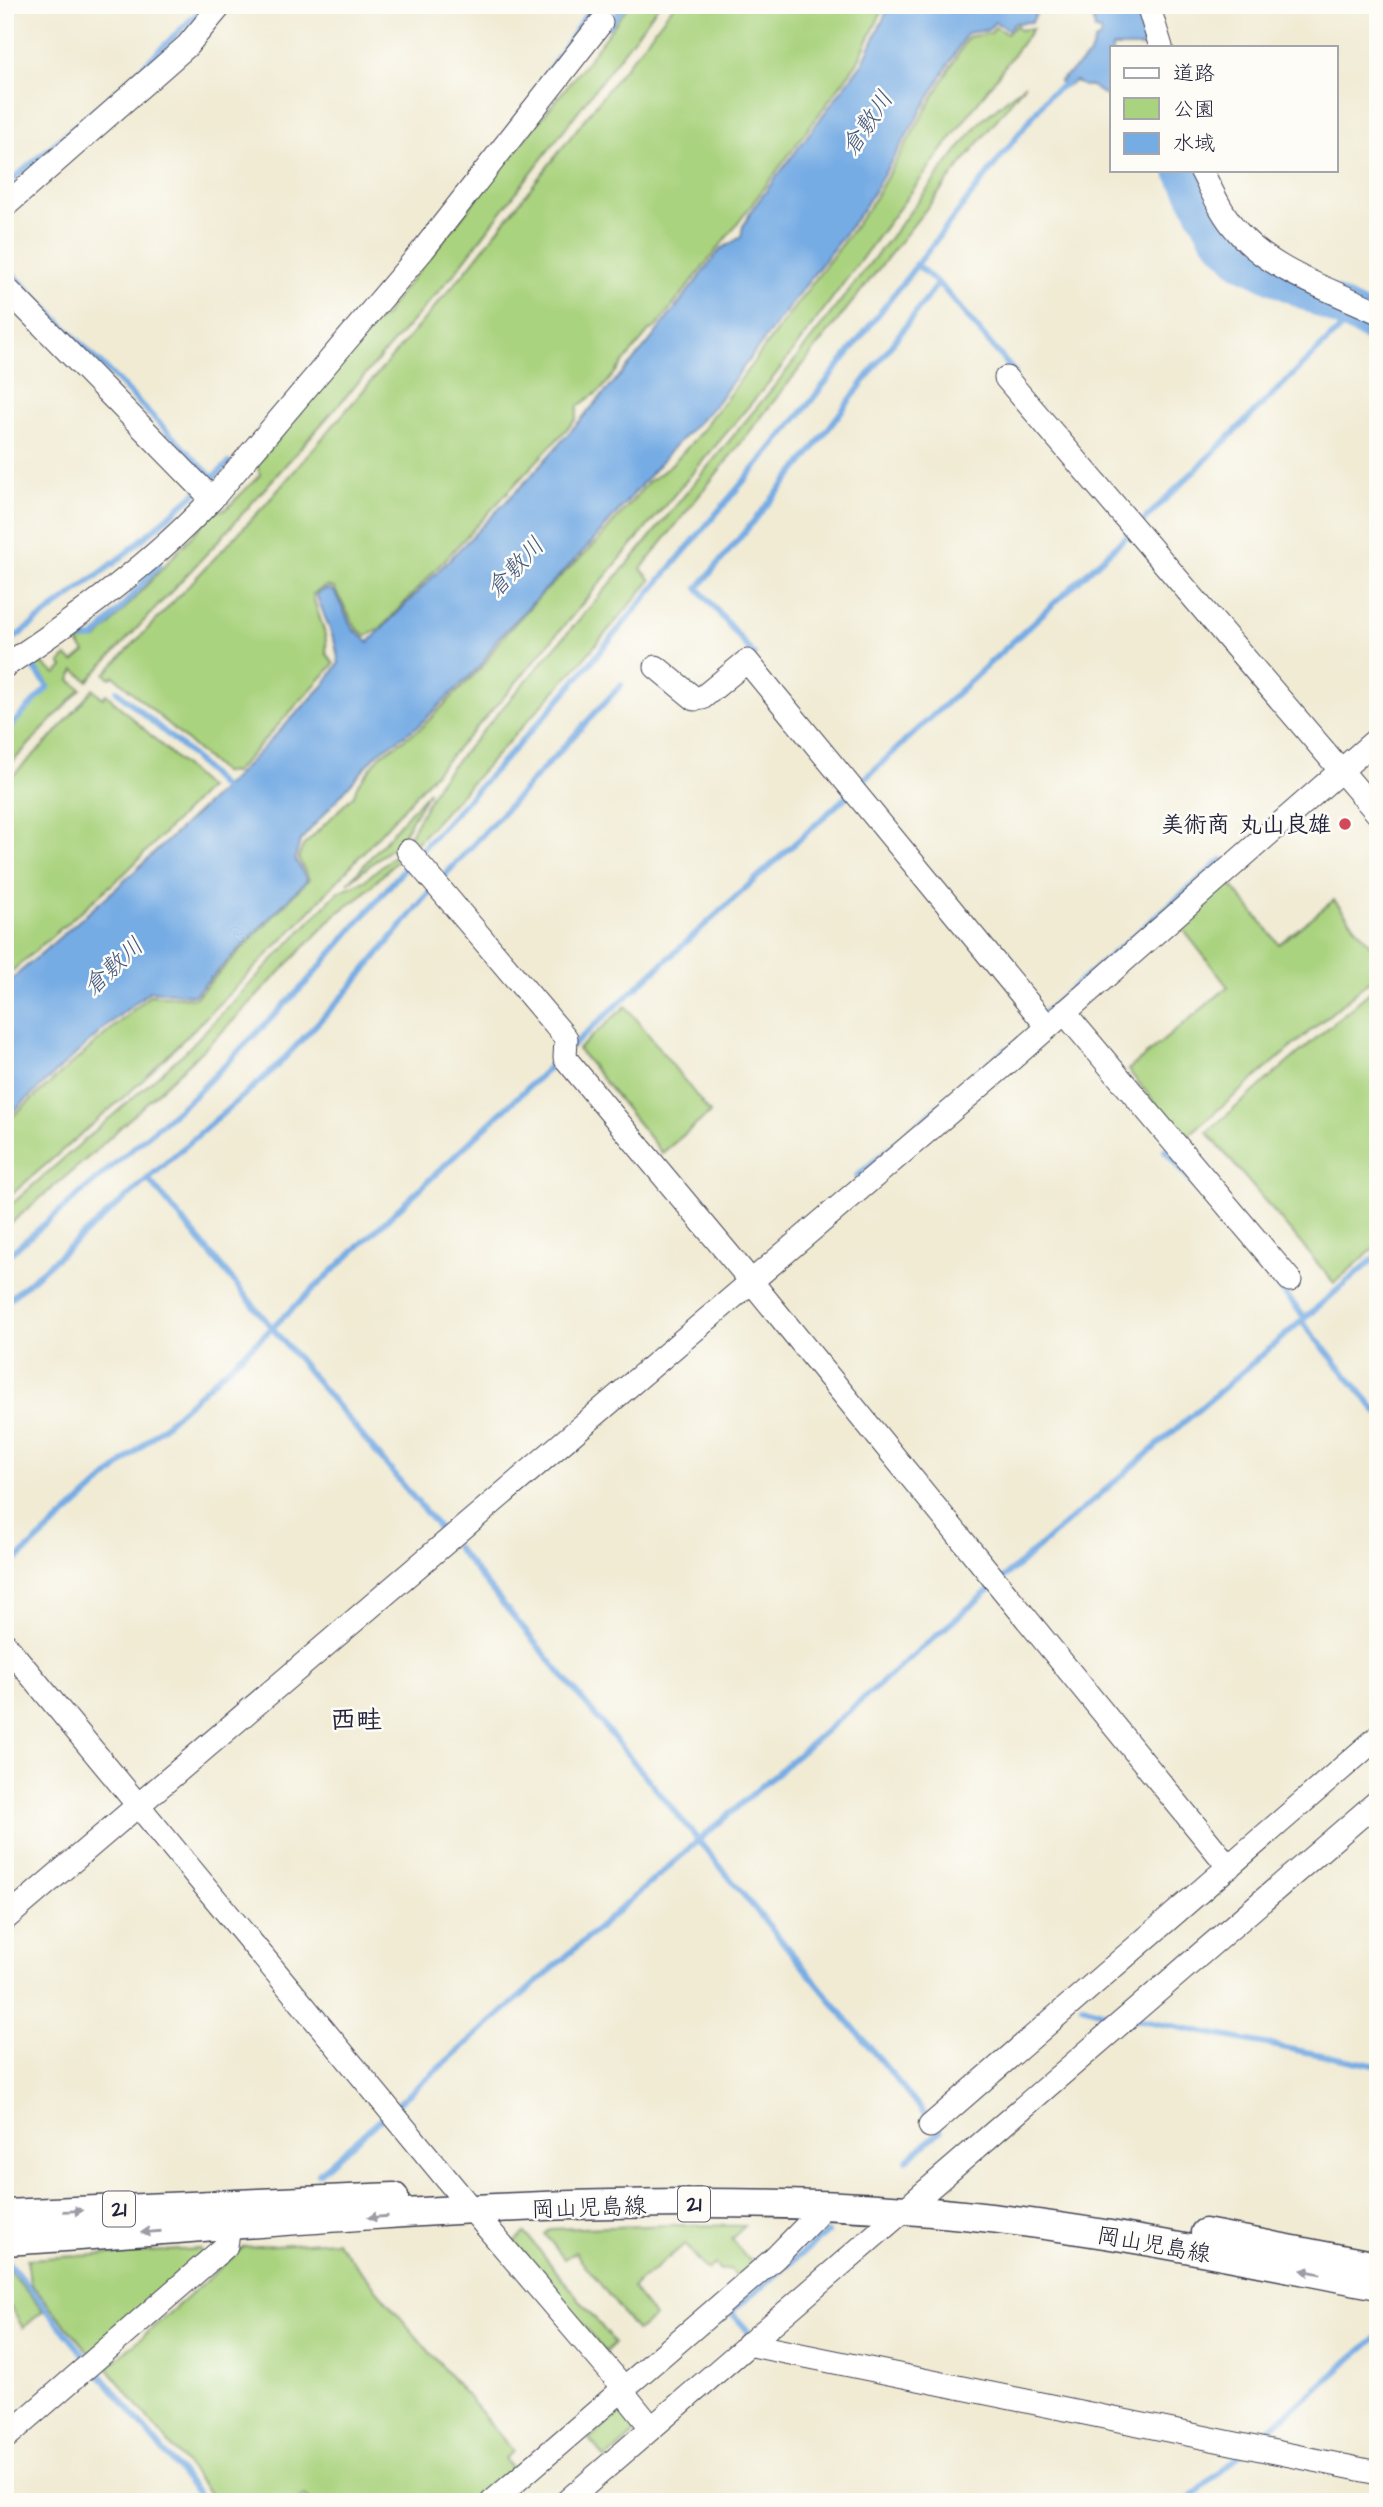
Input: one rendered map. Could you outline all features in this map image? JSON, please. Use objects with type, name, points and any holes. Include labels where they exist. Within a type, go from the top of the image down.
[{"type":"main road","name":"岡山児島線","points":[[5,2241],[229,2227],[466,2202],[708,2187],[847,2189],[980,2217],[1155,2243],[1378,2285]]},
{"type":"main road","name":"岡山児島線","points":[[5,2214],[466,2202],[818,2205],[915,2202],[1046,2208],[1248,2240],[1378,2266]]},
{"type":"street","points":[[5,206],[187,46],[221,5]]},
{"type":"street","points":[[1148,5],[1161,46]]},
{"type":"street","points":[[5,666],[41,642],[182,531],[205,492],[423,250],[601,23]]},
{"type":"street","points":[[1202,172],[1237,232],[1255,249],[1278,264],[1378,312]]},
{"type":"street","points":[[5,287],[205,492]]},
{"type":"street","points":[[1006,378],[1378,814]]},
{"type":"street","points":[[656,667],[695,699],[702,698],[747,661],[1048,1019],[1290,1280]]},
{"type":"street","points":[[5,1919],[133,1799],[1378,738]]},
{"type":"street","points":[[414,857],[747,1276],[1232,1864]]},
{"type":"street","points":[[5,1644],[466,2202],[619,2382],[651,2427]]},
{"type":"street","points":[[934,2123],[1378,1737]]},
{"type":"street","points":[[566,2502],[1378,1801]]},
{"type":"street","points":[[492,2502],[626,2395],[775,2258],[815,2217],[818,2205]]},
{"type":"street","points":[[5,2438],[226,2246],[229,2227]]},
{"type":"street","points":[[747,2344],[1378,2473]]},
{"type":"green space","points":[[629,5],[659,5],[453,275],[221,538],[88,681],[75,670],[70,680],[81,689],[5,770],[5,735],[50,686],[34,665],[37,660],[56,674],[63,667],[60,663],[66,656],[73,662],[85,652],[77,642],[97,639],[214,512],[226,509],[260,475],[257,464],[378,320],[386,316],[389,307],[582,68]]},
{"type":"green space","points":[[674,5],[885,5],[857,63],[741,219],[656,327],[649,331],[601,390],[578,406],[576,419],[381,628],[366,636],[356,628],[334,588],[326,586],[313,594],[326,638],[326,653],[334,664],[234,773],[222,772],[114,676],[110,678],[105,674],[266,504],[464,273]]},
{"type":"green space","points":[[1017,25],[1019,30],[1033,28],[776,374],[503,698],[301,921],[212,1011],[141,1082],[5,1200],[5,1123],[150,995],[195,998],[309,879],[298,858],[303,846],[354,795],[357,786],[381,755],[421,728],[484,665],[499,641],[542,594],[597,542],[649,481],[670,465],[703,429],[870,206],[968,37],[991,33],[995,27],[1007,34]]},
{"type":"green space","points":[[1025,84],[641,569],[651,580],[581,662],[413,847],[409,836],[440,780],[637,553],[777,383],[979,123]]},
{"type":"green space","points":[[93,689],[103,698],[106,694],[208,788],[126,872],[5,977],[5,783],[54,735]]},
{"type":"green space","points":[[429,791],[401,838],[402,844],[390,849],[348,883]]},
{"type":"green space","points":[[397,853],[401,853],[400,858],[359,898],[336,914],[227,1027],[91,1155],[5,1228],[5,1210],[185,1052],[338,892],[364,881]]},
{"type":"green space","points":[[1227,880],[1279,944],[1334,900],[1378,954],[1378,973],[1184,1139],[1128,1070],[1228,987],[1179,924]]},
{"type":"green space","points":[[1378,985],[1378,1245],[1334,1283],[1207,1132]]},
{"type":"green space","points":[[626,1006],[710,1113],[662,1153],[578,1049]]},
{"type":"green space","points":[[745,2226],[731,2239],[756,2268],[735,2276],[730,2269],[720,2270],[715,2264],[707,2270],[685,2244],[632,2288],[655,2317],[637,2331],[575,2252],[564,2259],[545,2234],[550,2229]]},
{"type":"green space","points":[[525,2233],[615,2343],[605,2352],[514,2242]]},
{"type":"green space","points":[[336,2241],[513,2451],[504,2459],[518,2475],[486,2502],[310,2502],[305,2496],[297,2502],[217,2502],[107,2368],[244,2247]]},
{"type":"green space","points":[[200,2249],[205,2258],[92,2356],[30,2283],[27,2259]]},
{"type":"green space","points":[[5,2265],[43,2311],[23,2328],[5,2298]]},
{"type":"green space","points":[[628,2406],[644,2425],[606,2459],[589,2439]]},
{"type":"water","name":"倉敷川","points":[[890,5],[1036,5],[1038,10],[1032,22],[1015,23],[1008,30],[995,22],[988,30],[967,33],[864,208],[714,406],[673,448],[592,542],[497,639],[482,664],[418,726],[378,753],[300,841],[295,859],[307,880],[194,995],[150,991],[109,1024],[5,1119],[5,985],[120,885],[232,780],[324,685],[339,663],[335,643],[316,594],[326,589],[334,591],[353,629],[369,642],[531,476],[646,346],[721,249],[741,237],[743,226],[754,207],[863,62]]},
{"type":"water","points":[[1083,5],[1142,5],[1155,46],[1110,46],[1110,99],[1091,86],[1083,86],[1075,81],[1064,87],[1060,81],[1089,56],[1095,41],[1100,38],[1101,31],[1095,30],[1093,16]]},
{"type":"waterway","points":[[5,186],[122,87],[206,5]]},
{"type":"waterway","points":[[546,75],[593,5]]},
{"type":"waterway","points":[[608,26],[625,5]]},
{"type":"waterway","points":[[5,1258],[195,1095],[305,984],[411,861],[553,707],[808,405],[1049,95],[1069,81]]},
{"type":"waterway","points":[[1184,172],[1216,233],[1242,260],[1378,327]]},
{"type":"waterway","points":[[916,264],[943,288],[1015,373]]},
{"type":"waterway","points":[[5,266],[213,478]]},
{"type":"waterway","points":[[754,655],[698,588],[807,457],[938,283]]},
{"type":"waterway","points":[[1139,525],[1353,316]]},
{"type":"waterway","points":[[206,484],[229,463]]},
{"type":"waterway","points":[[5,645],[119,559],[198,491]]},
{"type":"waterway","points":[[857,786],[1131,532]]},
{"type":"waterway","points":[[78,639],[94,638],[159,565]]},
{"type":"waterway","points":[[5,732],[48,687],[29,661]]},
{"type":"waterway","points":[[5,1303],[275,1068],[346,993],[433,888],[621,685]]},
{"type":"waterway","points":[[117,691],[189,753],[227,792]]},
{"type":"waterway","points":[[572,1046],[849,794]]},
{"type":"waterway","points":[[1044,1013],[1222,860]]},
{"type":"waterway","points":[[857,1176],[1006,1049]]},
{"type":"waterway","points":[[5,1570],[272,1328],[559,1058]]},
{"type":"waterway","points":[[1165,1150],[1305,1318]]},
{"type":"waterway","points":[[149,1180],[444,1534]]},
{"type":"waterway","points":[[319,2173],[699,1840],[1378,1255]]},
{"type":"waterway","points":[[1301,1321],[1378,1413]]},
{"type":"waterway","points":[[456,1547],[929,2119]]},
{"type":"waterway","points":[[1082,2006],[1112,2015]]},
{"type":"waterway","points":[[1137,2019],[1378,2066]]},
{"type":"waterway","points":[[907,2160],[940,2131]]},
{"type":"waterway","points":[[693,2343],[827,2233]]},
{"type":"waterway","points":[[6,2260],[88,2360]]},
{"type":"waterway","points":[[731,2312],[749,2332]]},
{"type":"waterway","points":[[1254,2442],[1378,2336]]},
{"type":"waterway","points":[[95,2368],[205,2502]]},
{"type":"waterway","points":[[1186,2502],[1244,2451]]},
{"type":"place","name":"美術商 丸山良雄","points":[[1345,824]]},
{"type":"district","name":"西畦","points":[[356,1719]]}]
